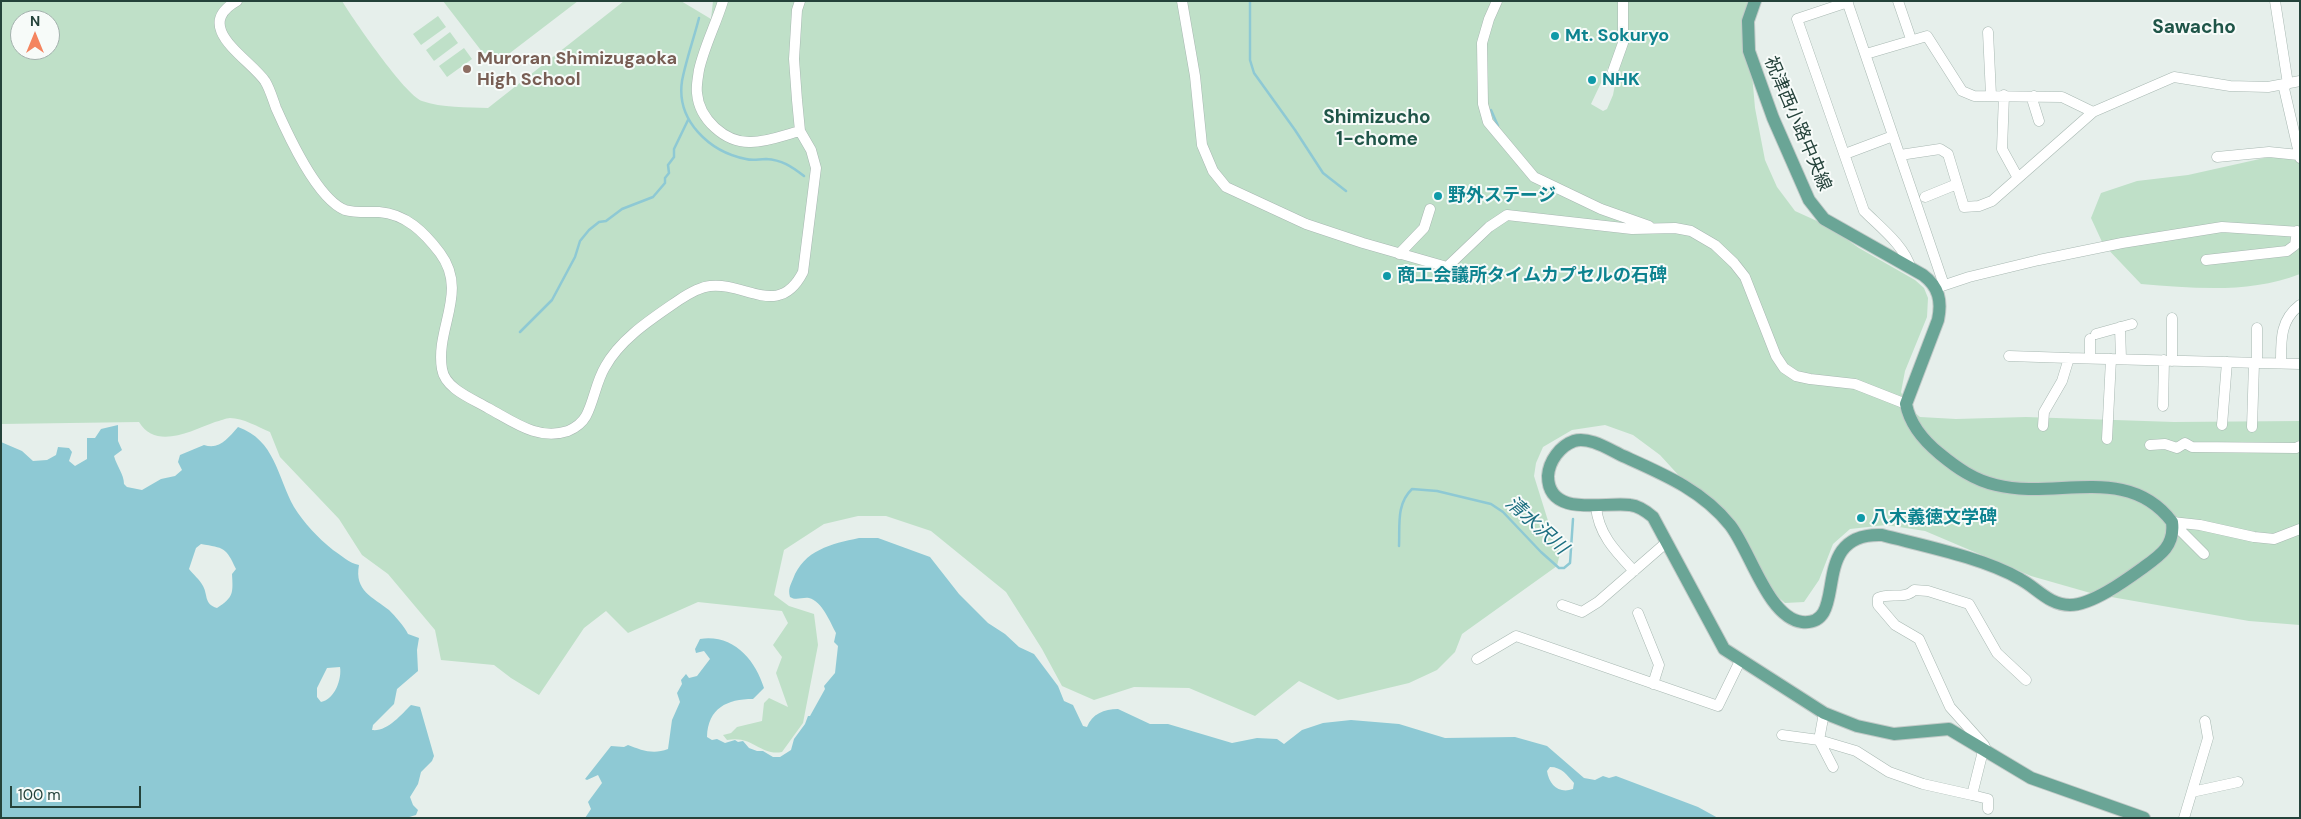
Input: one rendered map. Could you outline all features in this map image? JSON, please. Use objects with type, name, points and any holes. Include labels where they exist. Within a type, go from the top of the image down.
[{"type":"main road","name":"祝津西小路中央線","points":[[1755,1],[1748,21],[1749,51],[1773,118],[1809,200],[1824,219],[1940,287]]},
{"type":"main road","points":[[1940,287],[1941,308],[1938,320],[1906,404],[1908,416],[1924,438],[1949,462],[1973,477],[1998,486],[2126,489],[2141,496],[2162,510],[2172,522],[2173,536],[2166,550],[2136,572],[2102,593],[2081,604],[2070,605],[2051,601],[2022,579],[1998,568],[1882,535],[1862,536],[1847,544],[1836,558],[1830,594],[1824,612],[1812,621],[1795,621],[1780,610],[1731,526],[1709,502],[1680,482],[1585,440],[1574,441],[1554,457],[1549,467],[1549,485],[1553,493],[1576,505],[1629,504],[1644,509],[1653,517],[1724,649],[1824,713],[1857,726],[1894,734],[1949,729],[2031,778],[2144,818]]},
{"type":"street","points":[[237,1],[226,8],[220,20],[220,31],[237,53],[265,82],[303,165],[327,195],[344,209],[398,215],[408,221],[424,235],[449,267],[452,298],[440,359],[443,374],[452,386],[514,423],[546,435],[572,429],[582,422],[605,366],[621,346],[644,325],[680,299],[709,286],[774,296],[786,293],[797,284],[803,272],[816,168],[811,150],[800,131],[794,59],[797,10],[800,1]]},
{"type":"street","points":[[723,1],[700,69],[696,92],[700,108],[706,118],[724,135],[746,142],[762,141],[800,131]]},
{"type":"street","points":[[1182,1],[1195,76],[1202,144],[1213,171],[1226,187],[1306,224],[1398,254],[1447,267],[1489,227],[1507,215],[1632,230],[1675,228],[1691,231],[1715,245],[1734,263],[1745,277],[1776,356],[1784,368],[1796,376],[1855,384],[1906,404]]},
{"type":"street","points":[[1497,1],[1482,43],[1483,104],[1488,122],[1534,177],[1601,209],[1655,228]]},
{"type":"street","points":[[1613,71],[1623,43],[1624,1]]},
{"type":"street","points":[[1898,1],[1912,39]]},
{"type":"street","points":[[2217,157],[2269,152],[2299,157],[2285,84],[2275,1]]},
{"type":"street","points":[[1911,269],[1909,261],[1887,233],[1864,211],[1797,19],[1848,2],[1900,155],[1940,287],[1969,277],[2039,260],[2122,243],[2213,228],[2266,228],[2298,232],[2295,245],[2287,251],[2206,260]]},
{"type":"street","points":[[1988,32],[1991,95]]},
{"type":"street","points":[[1866,54],[1927,36],[1962,91],[1974,96],[2062,97],[2093,112]]},
{"type":"street","points":[[1900,155],[1940,149],[1948,154],[1964,207],[1968,208],[1992,201],[2093,112],[2174,77],[2230,86],[2268,87],[2300,81]]},
{"type":"street","points":[[2004,95],[2002,149],[2018,178]]},
{"type":"street","points":[[2034,96],[2033,102],[2039,121]]},
{"type":"street","points":[[1845,154],[1893,136]]},
{"type":"street","points":[[1925,197],[1957,184]]},
{"type":"street","points":[[1398,254],[1424,228],[1430,209]]},
{"type":"street","points":[[2280,363],[2283,329],[2286,320],[2300,305]]},
{"type":"street","points":[[2163,406],[2172,318]]},
{"type":"street","points":[[2090,358],[2093,337],[2132,324]]},
{"type":"street","points":[[2107,439],[2120,327]]},
{"type":"street","points":[[2252,426],[2257,328]]},
{"type":"street","points":[[2009,356],[2300,364]]},
{"type":"street","points":[[2043,426],[2044,412],[2062,381],[2070,358]]},
{"type":"street","points":[[2222,425],[2227,362]]},
{"type":"street","points":[[2150,446],[2165,444],[2177,448],[2185,443],[2192,447],[2296,448],[2300,446]]},
{"type":"street","points":[[1596,506],[1597,521],[1611,546],[1634,571]]},
{"type":"street","points":[[2172,522],[2200,525],[2254,537],[2274,539],[2300,529]]},
{"type":"street","points":[[2172,522],[2204,554]]},
{"type":"street","points":[[1562,605],[1582,612],[1598,602],[1667,542]]},
{"type":"street","points":[[1972,795],[1982,754],[1988,752],[1975,734],[1950,707],[1919,639],[1895,625],[1878,605],[1878,598],[1885,594],[1910,594],[1914,590],[1928,591],[1969,604],[1997,653],[2026,680]]},
{"type":"street","points":[[1638,613],[1659,665],[1653,684]]},
{"type":"street","points":[[1477,659],[1525,629]]},
{"type":"street","points":[[1516,636],[1718,706],[1740,661]]},
{"type":"street","points":[[1824,713],[1819,740],[1833,767]]},
{"type":"street","points":[[2184,818],[2208,738],[2205,721]]},
{"type":"street","points":[[1782,735],[1819,740],[1856,751],[1889,772],[1923,784],[1988,799],[1988,809]]},
{"type":"street","points":[[2192,792],[2238,782]]},
{"type":"green space","points":[[1,1],[342,1],[380,56],[414,96],[422,101],[438,105],[488,108],[624,1],[681,1],[711,19],[713,1],[1752,1],[1750,51],[1755,108],[1765,160],[1777,187],[1795,211],[1828,226],[1859,248],[1915,280],[1924,288],[1928,298],[1927,317],[1905,371],[1901,392],[1907,406],[1920,417],[1956,419],[2026,417],[2174,422],[2300,421],[2300,625],[2249,621],[2094,594],[2031,576],[1925,531],[1886,525],[1850,529],[1833,544],[1819,580],[1804,602],[1785,603],[1761,582],[1715,515],[1660,455],[1633,435],[1605,425],[1572,430],[1543,447],[1536,463],[1534,476],[1560,553],[1557,566],[1462,634],[1455,652],[1437,670],[1409,683],[1338,700],[1299,681],[1255,716],[1189,688],[1134,687],[1094,700],[1062,686],[1042,649],[1006,592],[931,531],[886,516],[858,516],[824,524],[784,550],[774,595],[789,606],[814,614],[818,645],[803,723],[782,752],[774,752],[743,740],[727,740],[723,735],[731,733],[737,727],[762,721],[764,703],[769,698],[788,707],[776,673],[782,657],[773,645],[788,623],[782,611],[698,602],[628,633],[606,611],[584,628],[539,695],[494,665],[441,660],[435,630],[388,574],[362,555],[339,519],[280,457],[270,432],[245,421],[227,418],[185,433],[164,437],[146,430],[139,422],[1,424]],"holes":[[[1608,68],[1617,74],[1613,95],[1607,109],[1603,111],[1591,104]]]},
{"type":"green space","points":[[443,1],[578,1],[506,56],[483,53]]},
{"type":"green space","points":[[438,16],[446,27],[421,45],[413,34]]},
{"type":"green space","points":[[450,32],[458,43],[434,61],[426,50]]},
{"type":"green space","points":[[464,48],[472,59],[447,77],[439,66]]},
{"type":"green space","points":[[2300,150],[2300,274],[2261,285],[2241,287],[2201,288],[2141,284],[2103,244],[2091,218],[2101,193],[2137,181],[2188,175]]},
{"type":"water","points":[[118,425],[118,441],[122,450],[114,456],[124,484],[127,487],[142,490],[161,479],[175,476],[182,470],[178,462],[180,455],[204,445],[215,446],[227,439],[238,427],[260,441],[274,460],[294,507],[307,524],[333,550],[349,561],[359,565],[359,581],[366,592],[389,610],[408,634],[419,638],[417,650],[418,671],[397,689],[394,704],[373,725],[372,730],[388,726],[411,705],[420,707],[434,756],[432,761],[421,772],[418,784],[410,797],[413,805],[418,810],[416,815],[406,818],[1,818],[1,442],[22,451],[33,461],[47,460],[56,455],[58,447],[69,448],[72,452],[69,461],[75,466],[87,459],[87,438],[95,438],[101,429]],"holes":[[[201,544],[215,546],[227,552],[236,569],[232,574],[231,594],[227,601],[217,608],[208,602],[205,589],[189,569],[196,548]],[[340,667],[337,688],[330,697],[321,702],[317,697],[317,688],[327,668]]]},
{"type":"water","points":[[878,538],[930,557],[959,594],[988,623],[1005,634],[1019,647],[1034,654],[1058,686],[1064,701],[1073,705],[1083,726],[1087,727],[1089,722],[1099,713],[1118,709],[1150,724],[1168,724],[1232,743],[1257,738],[1277,739],[1284,744],[1302,730],[1323,723],[1351,720],[1399,724],[1445,738],[1515,737],[1547,746],[1584,778],[1595,780],[1603,776],[1609,778],[1616,776],[1698,807],[1718,818],[585,818],[591,809],[588,802],[602,783],[598,775],[587,780],[585,779],[611,746],[624,747],[628,745],[652,752],[668,749],[672,720],[680,702],[677,693],[682,684],[681,680],[686,674],[689,678],[697,676],[710,659],[704,651],[696,653],[695,649],[700,639],[712,638],[723,640],[741,651],[755,667],[764,688],[753,699],[727,703],[715,712],[708,727],[707,737],[725,743],[735,740],[738,742],[743,741],[749,748],[763,751],[773,757],[780,757],[791,750],[794,739],[805,724],[808,716],[810,716],[825,689],[824,686],[835,673],[838,646],[834,642],[836,633],[822,607],[809,598],[795,599],[790,597],[790,588],[798,569],[811,555],[829,546],[849,540]],"holes":[[[1550,767],[1554,767],[1569,777],[1574,783],[1573,789],[1563,790],[1552,784],[1547,771]]]},
{"type":"waterway","points":[[1250,1],[1250,60],[1254,73],[1323,173],[1346,191]]},
{"type":"waterway","points":[[699,18],[682,81],[684,109],[690,121],[708,142],[720,149],[749,160],[766,159],[782,162],[804,176]]},
{"type":"waterway","points":[[1491,110],[1498,126]]},
{"type":"waterway","points":[[520,332],[552,300],[575,257],[580,241],[589,230],[599,222],[606,221],[622,209],[653,197],[665,183],[665,178],[669,173],[668,165],[674,157],[674,149],[688,120]]},
{"type":"waterway","name":"清水沢川","points":[[1399,546],[1401,508],[1403,501],[1412,489],[1437,491],[1491,504],[1503,512],[1559,568],[1564,568],[1570,563],[1573,519]]},
{"type":"place","name":"Mt. Sokuryo","points":[[1555,36]]},
{"type":"place","name":"Muroran Shimizugaoka High School","points":[[467,69]]},
{"type":"place","name":"NHK","points":[[1592,80]]},
{"type":"place","name":"野外ステージ","points":[[1438,196]]},
{"type":"place","name":"商工会議所タイムカプセルの石碑","points":[[1387,276]]},
{"type":"place","name":"八木義徳文学碑","points":[[1861,518]]},
{"type":"district","name":"Sawacho","points":[[2194,28]]},
{"type":"district","name":"Shimizucho 1-chome","points":[[1377,129]]}]
